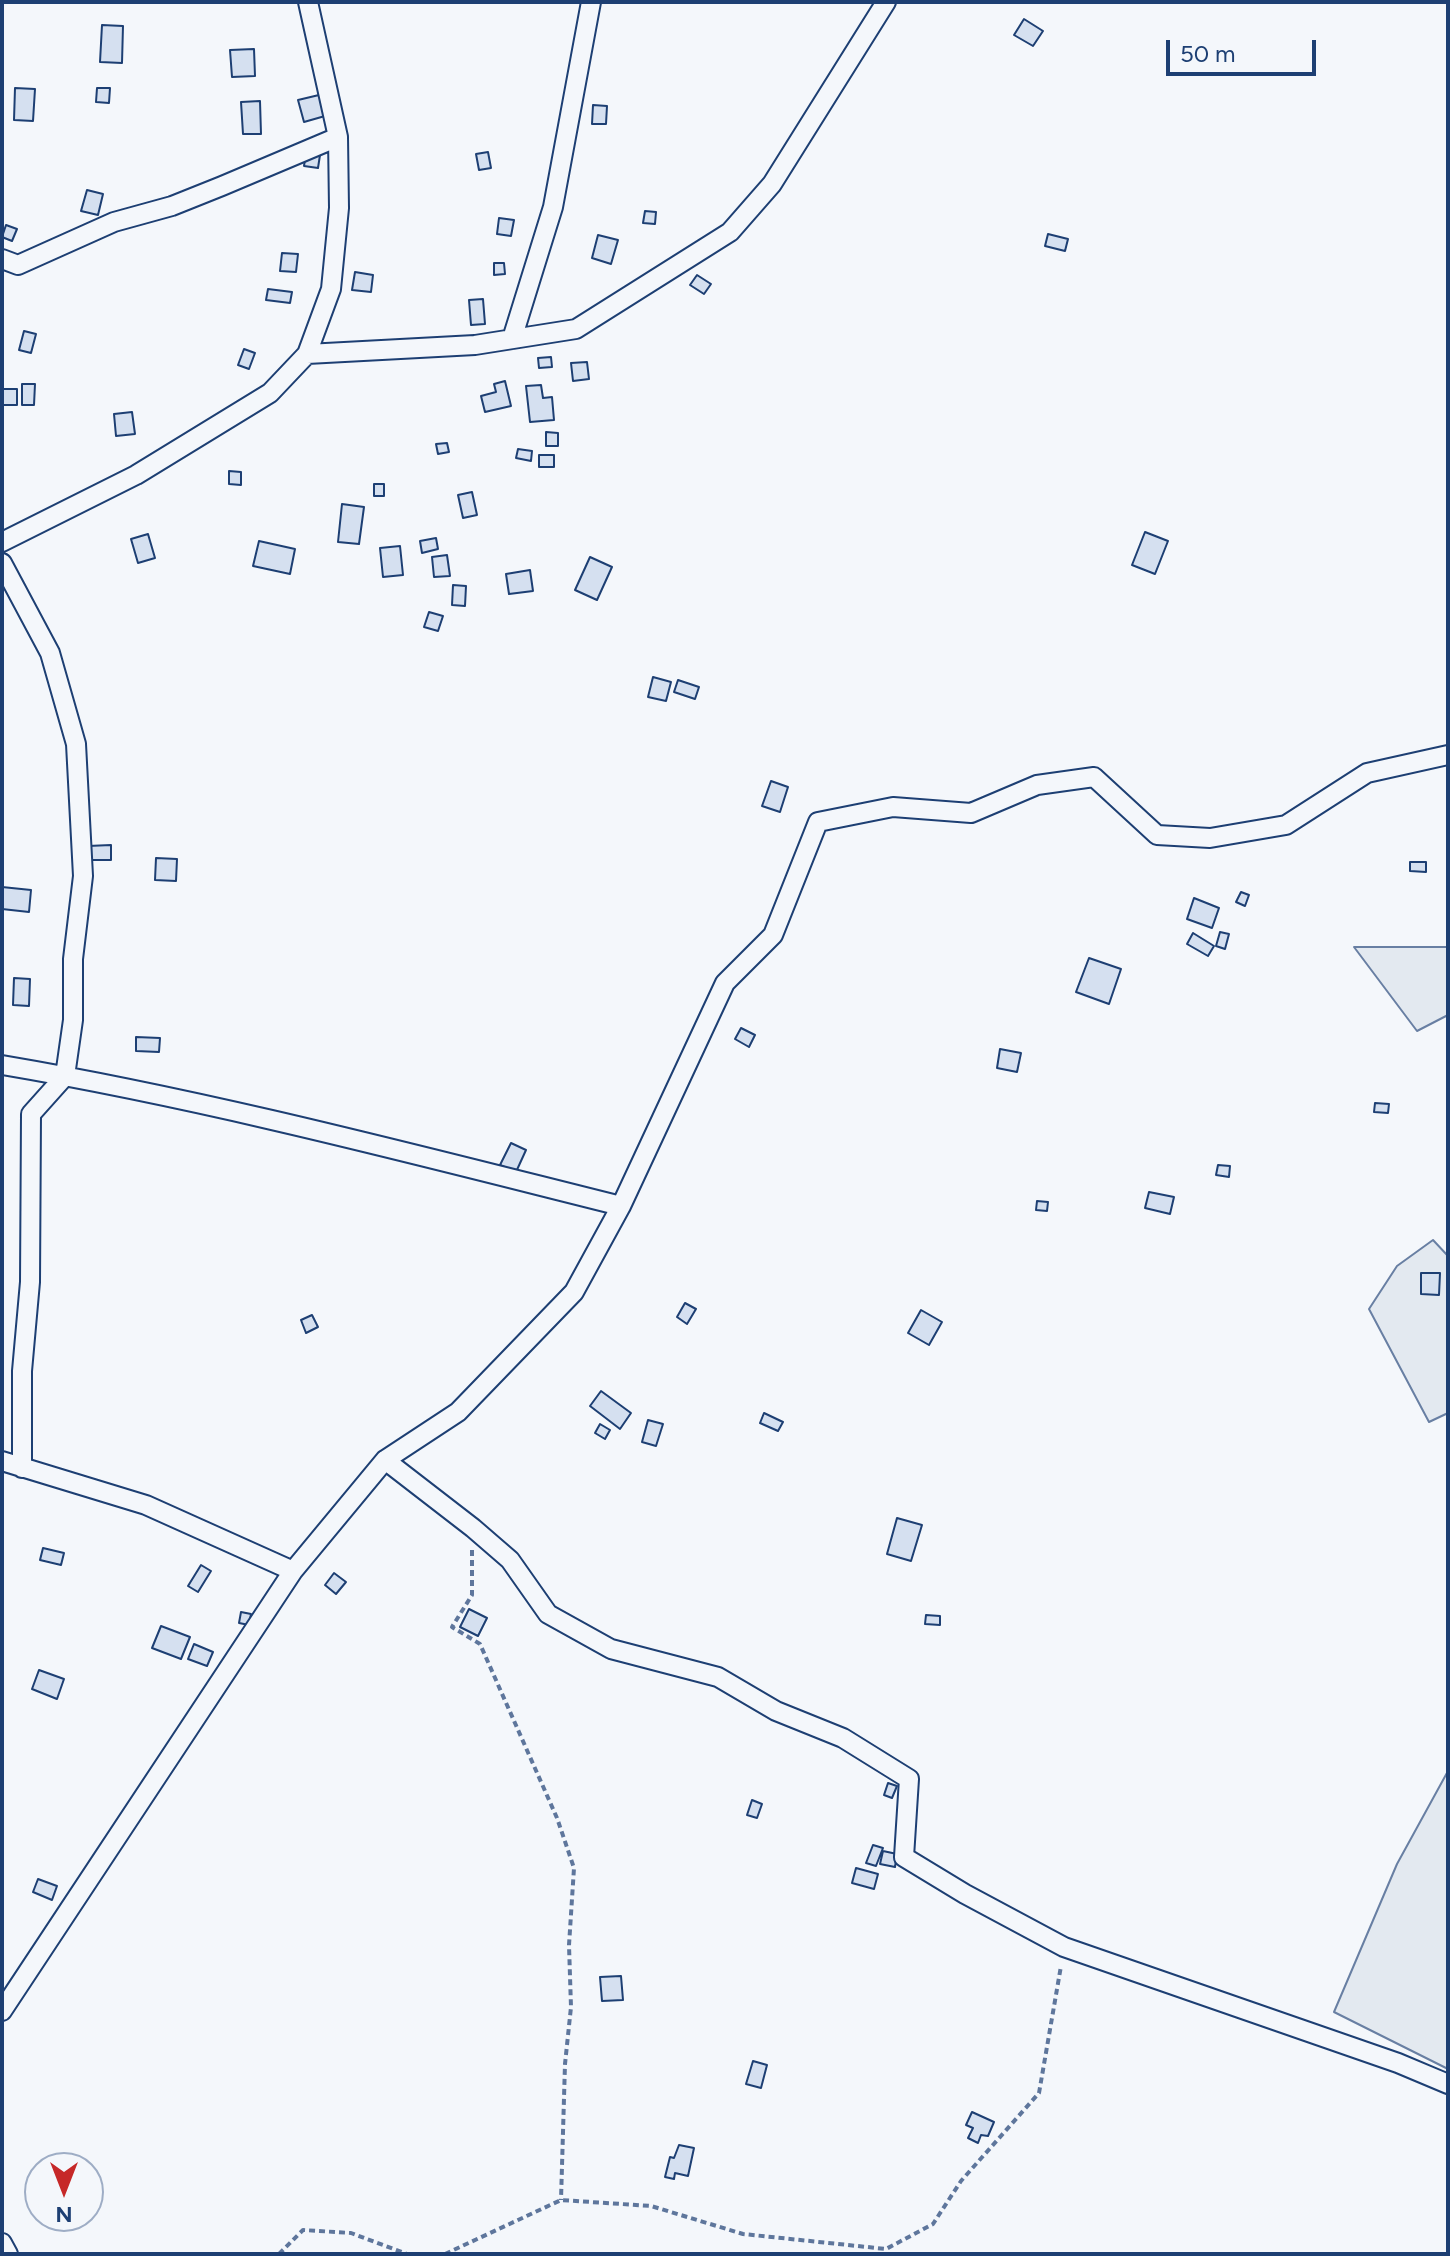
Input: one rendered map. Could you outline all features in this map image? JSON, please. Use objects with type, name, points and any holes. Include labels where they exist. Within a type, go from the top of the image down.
[{"type":"street","points":[[2,542],[136,475],[270,393],[307,354],[331,289],[339,208],[338,137],[308,2]]},
{"type":"street","points":[[512,339],[553,207],[591,2]]},
{"type":"street","points":[[307,354],[475,345],[576,329],[730,232],[772,184],[886,2]]},
{"type":"street","points":[[2,259],[18,265],[114,222],[185,201],[338,137]]},
{"type":"street","points":[[2,563],[50,653],[76,744],[83,876],[73,959],[73,1020],[65,1076],[31,1114],[30,1282],[22,1371],[22,1468]]},
{"type":"street","points":[[2,2011],[293,1571],[385,1460],[458,1412],[574,1292],[621,1206],[725,983],[773,935],[818,822],[893,807],[971,813],[1037,785],[1094,777],[1157,835],[1210,838],[1286,825],[1367,773],[1448,755]]},
{"type":"street","points":[[2,1065],[378,1145],[621,1206]]},
{"type":"street","points":[[385,1460],[510,1560],[548,1614],[611,1649],[718,1677],[776,1711],[843,1738],[909,1779],[904,1857],[965,1894],[1064,1947],[1398,2063],[1448,2084]]},
{"type":"street","points":[[2,1461],[146,1505],[293,1571]]},
{"type":"street","points":[[2,2243],[8,2254]]},
{"type":"path","points":[[473,1528],[472,1595],[452,1627],[480,1644],[557,1818],[574,1868],[569,1945],[571,2007],[565,2064],[561,2200]]},
{"type":"path","points":[[445,2254],[561,2200],[651,2206],[743,2234],[886,2249],[933,2224],[961,2181],[1039,2093],[1064,1947]]},
{"type":"path","points":[[279,2254],[303,2230],[351,2233],[407,2254]]},
{"type":"shaded area","points":[[1354,947],[1448,947],[1448,1015],[1417,1031]]},
{"type":"shaded area","points":[[1433,1240],[1448,1256],[1448,1413],[1429,1422],[1369,1309],[1397,1266]]},
{"type":"shaded area","points":[[1448,1771],[1448,2069],[1334,2012],[1397,1864]]},
{"type":"building","points":[[1024,19],[1043,31],[1033,46],[1014,35]]},
{"type":"building","points":[[102,25],[123,26],[122,63],[100,62]]},
{"type":"building","points":[[254,49],[255,76],[232,77],[230,50]]},
{"type":"building","points":[[15,88],[35,89],[33,121],[14,120]]},
{"type":"building","points":[[97,88],[110,88],[109,103],[96,102]]},
{"type":"building","points":[[319,95],[325,116],[304,122],[298,100]]},
{"type":"building","points":[[260,101],[261,134],[243,134],[241,102]]},
{"type":"building","points":[[593,105],[607,106],[606,124],[592,124]]},
{"type":"building","points":[[488,152],[491,168],[479,170],[476,154]]},
{"type":"building","points":[[306,153],[320,155],[318,168],[304,166]]},
{"type":"building","points":[[87,190],[103,194],[98,215],[81,211]]},
{"type":"building","points":[[645,211],[656,212],[655,224],[643,223]]},
{"type":"building","points":[[499,218],[514,220],[511,236],[497,234]]},
{"type":"building","points":[[6,225],[17,229],[12,241],[2,237]]},
{"type":"building","points":[[1048,234],[1068,239],[1065,251],[1045,246]]},
{"type":"building","points":[[598,235],[618,240],[611,264],[592,258]]},
{"type":"building","points":[[282,253],[298,254],[296,272],[280,271]]},
{"type":"building","points":[[494,263],[504,263],[505,274],[494,275]]},
{"type":"building","points":[[355,272],[373,275],[371,292],[352,290]]},
{"type":"building","points":[[697,275],[711,284],[704,294],[690,285]]},
{"type":"building","points":[[268,289],[292,292],[290,303],[266,300]]},
{"type":"building","points":[[483,299],[485,324],[471,325],[469,300]]},
{"type":"building","points":[[24,331],[36,334],[31,353],[19,350]]},
{"type":"building","points":[[244,349],[255,353],[249,369],[238,365]]},
{"type":"building","points":[[551,357],[552,367],[539,368],[538,358]]},
{"type":"building","points":[[587,362],[589,379],[573,381],[571,363]]},
{"type":"building","points":[[505,381],[511,406],[485,412],[481,396],[496,392],[494,384]]},
{"type":"building","points":[[22,384],[35,384],[34,405],[22,405]]},
{"type":"building","points":[[541,385],[543,398],[552,397],[554,420],[530,422],[526,386]]},
{"type":"building","points":[[2,389],[17,389],[17,405],[2,405]]},
{"type":"building","points":[[132,412],[135,434],[116,436],[114,414]]},
{"type":"building","points":[[546,432],[558,433],[558,446],[546,446]]},
{"type":"building","points":[[447,443],[449,452],[438,454],[436,444]]},
{"type":"building","points":[[518,449],[532,451],[531,461],[516,458]]},
{"type":"building","points":[[539,455],[554,455],[554,467],[539,467]]},
{"type":"building","points":[[229,471],[241,472],[241,485],[229,484]]},
{"type":"building","points":[[374,484],[384,484],[384,496],[374,496]]},
{"type":"building","points":[[472,492],[477,515],[463,518],[458,495]]},
{"type":"building","points":[[342,504],[364,507],[359,544],[338,542]]},
{"type":"building","points":[[1145,532],[1168,541],[1155,574],[1132,565]]},
{"type":"building","points":[[148,534],[155,558],[138,563],[131,539]]},
{"type":"building","points":[[436,538],[438,549],[422,553],[420,541]]},
{"type":"building","points":[[259,541],[295,549],[290,574],[253,566]]},
{"type":"building","points":[[400,546],[403,575],[383,577],[380,548]]},
{"type":"building","points":[[447,555],[450,576],[434,577],[432,557]]},
{"type":"building","points":[[590,557],[612,567],[597,600],[575,590]]},
{"type":"building","points":[[530,570],[533,591],[509,594],[506,574]]},
{"type":"building","points":[[453,585],[466,586],[465,606],[452,605]]},
{"type":"building","points":[[429,612],[443,616],[438,631],[424,627]]},
{"type":"building","points":[[653,677],[671,682],[666,701],[648,697]]},
{"type":"building","points":[[678,680],[699,687],[695,699],[674,692]]},
{"type":"building","points":[[771,781],[788,787],[780,812],[762,806]]},
{"type":"building","points":[[111,845],[111,860],[89,860],[88,846]]},
{"type":"building","points":[[156,858],[177,859],[176,881],[155,880]]},
{"type":"building","points":[[1410,862],[1426,862],[1426,872],[1410,871]]},
{"type":"building","points":[[2,887],[31,890],[29,912],[2,909]]},
{"type":"building","points":[[1241,892],[1249,895],[1245,906],[1236,902]]},
{"type":"building","points":[[1194,898],[1219,908],[1212,928],[1187,919]]},
{"type":"building","points":[[1220,932],[1229,934],[1225,949],[1216,946]]},
{"type":"building","points":[[1193,933],[1214,946],[1208,956],[1187,944]]},
{"type":"building","points":[[1089,958],[1121,969],[1109,1004],[1076,992]]},
{"type":"building","points":[[14,978],[30,979],[29,1006],[13,1005]]},
{"type":"building","points":[[741,1028],[755,1035],[749,1047],[735,1039]]},
{"type":"building","points":[[136,1037],[160,1038],[159,1052],[136,1051]]},
{"type":"building","points":[[1000,1049],[1021,1053],[1017,1072],[997,1068]]},
{"type":"building","points":[[1375,1103],[1389,1104],[1388,1113],[1374,1112]]},
{"type":"building","points":[[511,1143],[526,1150],[516,1172],[500,1165]]},
{"type":"building","points":[[1218,1165],[1230,1166],[1229,1177],[1216,1175]]},
{"type":"building","points":[[1149,1192],[1174,1197],[1170,1214],[1145,1208]]},
{"type":"building","points":[[1037,1201],[1048,1202],[1047,1211],[1036,1210]]},
{"type":"building","points":[[1421,1273],[1440,1273],[1439,1295],[1421,1294]]},
{"type":"building","points":[[685,1303],[696,1309],[687,1324],[677,1317]]},
{"type":"building","points":[[921,1310],[942,1322],[929,1345],[908,1333]]},
{"type":"building","points":[[312,1315],[318,1327],[306,1333],[301,1320]]},
{"type":"building","points":[[601,1391],[631,1413],[620,1429],[590,1406]]},
{"type":"building","points":[[764,1413],[783,1422],[778,1431],[760,1423]]},
{"type":"building","points":[[648,1420],[663,1424],[656,1446],[642,1442]]},
{"type":"building","points":[[600,1424],[610,1430],[605,1439],[595,1433]]},
{"type":"building","points":[[897,1518],[922,1525],[911,1561],[887,1554]]},
{"type":"building","points":[[43,1548],[64,1553],[61,1565],[40,1560]]},
{"type":"building","points":[[201,1565],[211,1571],[198,1592],[188,1586]]},
{"type":"building","points":[[334,1573],[346,1582],[336,1594],[325,1585]]},
{"type":"building","points":[[469,1609],[487,1618],[478,1636],[460,1627]]},
{"type":"building","points":[[241,1612],[251,1614],[249,1625],[239,1623]]},
{"type":"building","points":[[926,1615],[940,1616],[940,1625],[925,1624]]},
{"type":"building","points":[[161,1626],[190,1637],[181,1659],[152,1648]]},
{"type":"building","points":[[194,1644],[213,1652],[207,1666],[188,1659]]},
{"type":"building","points":[[39,1670],[64,1679],[57,1699],[32,1689]]},
{"type":"building","points":[[888,1783],[897,1786],[892,1798],[884,1795]]},
{"type":"building","points":[[752,1800],[762,1804],[757,1818],[747,1815]]},
{"type":"building","points":[[873,1845],[883,1848],[876,1866],[866,1863]]},
{"type":"building","points":[[883,1851],[897,1854],[895,1867],[880,1864]]},
{"type":"building","points":[[856,1868],[878,1874],[874,1889],[852,1883]]},
{"type":"building","points":[[38,1879],[57,1886],[52,1900],[33,1892]]},
{"type":"building","points":[[621,1976],[623,2000],[602,2001],[600,1977]]},
{"type":"building","points":[[753,2061],[767,2065],[761,2088],[746,2084]]},
{"type":"building","points":[[972,2112],[994,2122],[988,2136],[981,2135],[978,2143],[968,2138],[973,2128],[966,2125]]},
{"type":"building","points":[[679,2145],[694,2148],[688,2176],[675,2173],[674,2179],[665,2177],[670,2157],[674,2158]]}]
